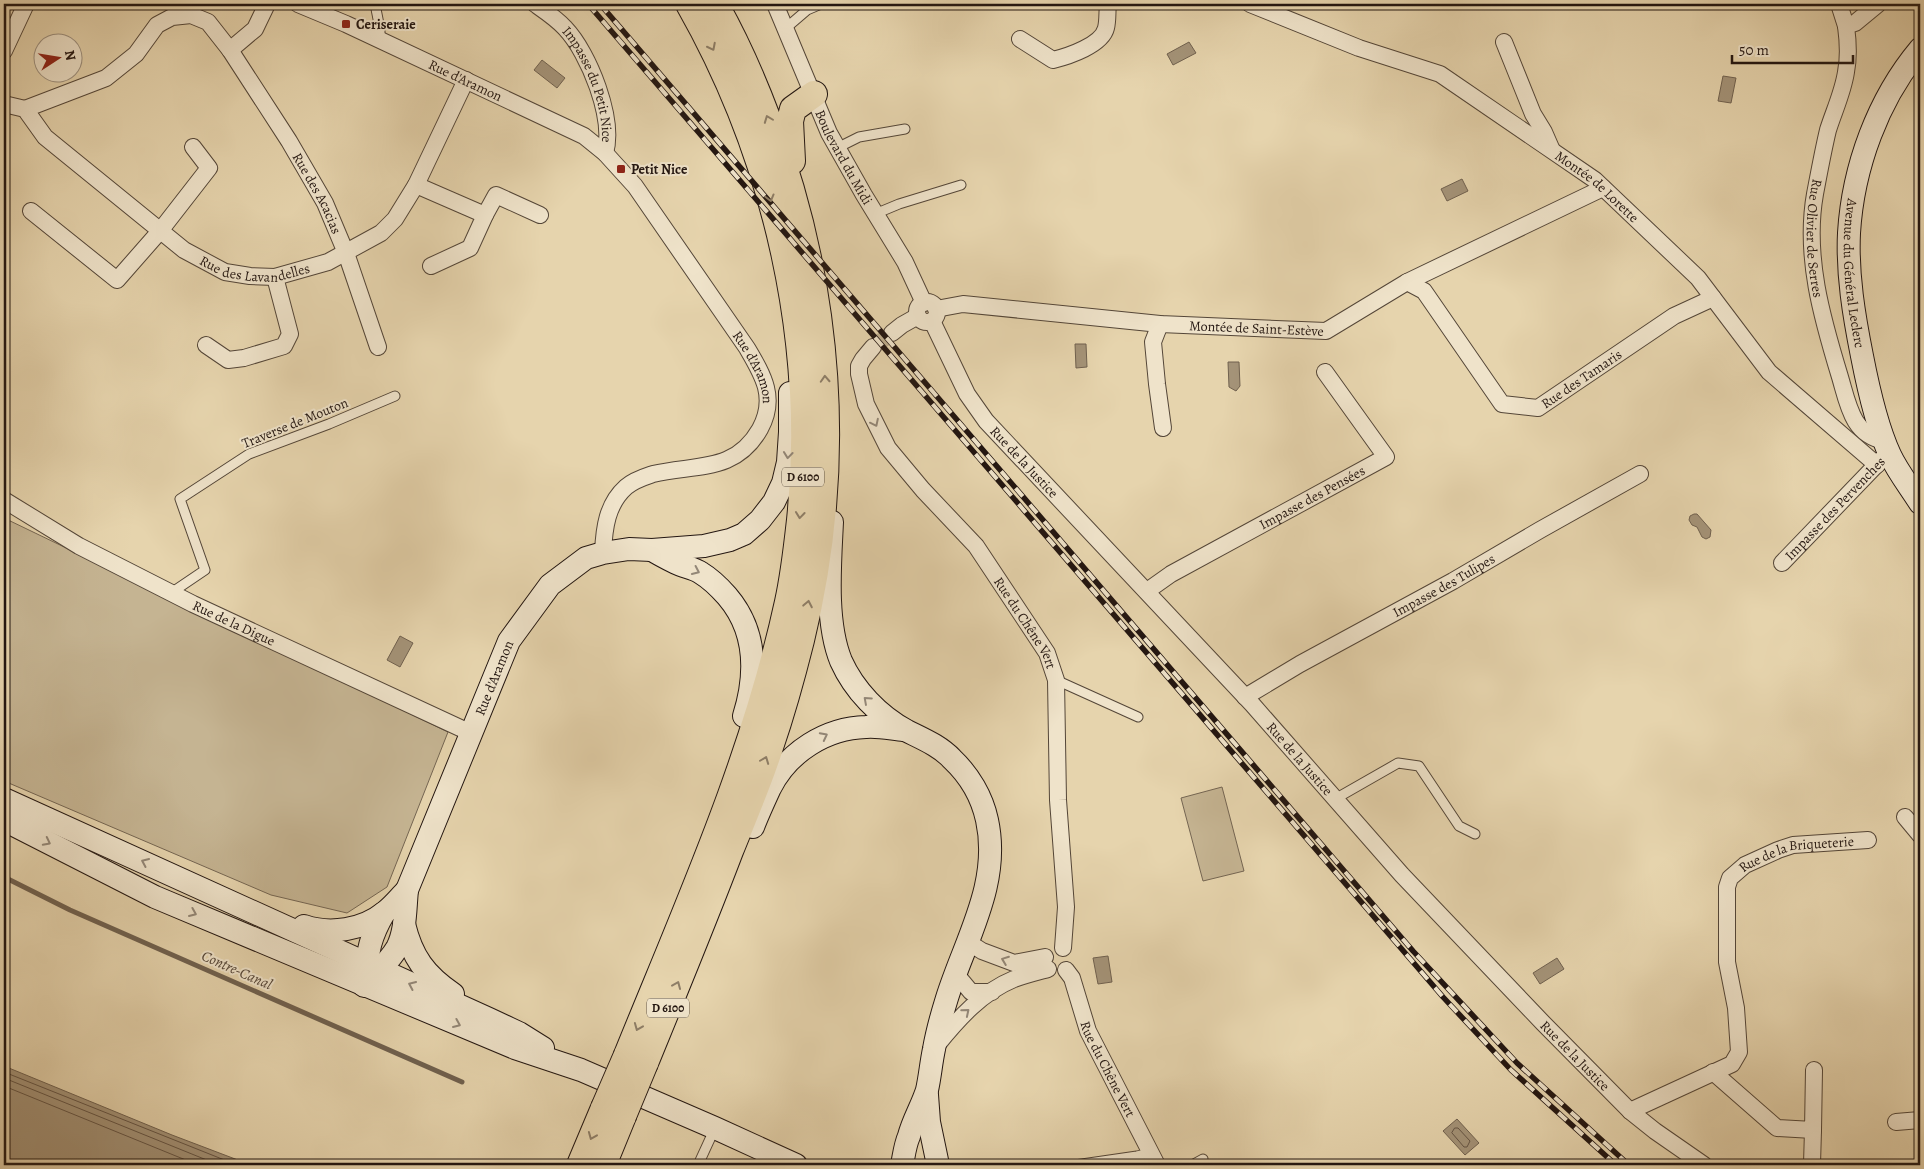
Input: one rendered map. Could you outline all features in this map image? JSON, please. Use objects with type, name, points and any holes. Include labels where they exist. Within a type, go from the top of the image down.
[{"type":"main road","name":"D 6100","points":[[680,951],[709,852],[770,676],[789,600],[802,497],[804,437],[803,376],[790,284],[766,183],[748,128],[732,89],[690,4]]},
{"type":"main road","name":"D 6100","points":[[602,1165],[614,1112],[680,951],[770,749],[801,638],[818,548],[823,507],[827,428],[824,362],[806,243],[778,146],[744,60],[715,4]]},
{"type":"main road","name":"Avenue du Général Leclerc","points":[[1920,49],[1906,65],[1884,103],[1867,146],[1854,194],[1849,233],[1850,275],[1857,331],[1884,453],[1920,503]]},
{"type":"main road","points":[[795,200],[790,121],[793,109],[814,94]]},
{"type":"main road","points":[[603,552],[704,546],[730,540],[744,534],[760,520],[774,502],[783,483],[788,462],[790,432],[790,284]]},
{"type":"main road","points":[[825,462],[832,514],[829,577],[835,637],[841,660],[862,696],[905,730],[930,742],[952,758],[967,776],[979,796],[987,820],[990,841],[990,869],[983,902],[947,998],[926,1090],[908,1136],[903,1158],[888,1165]]},
{"type":"main road","points":[[652,550],[676,563],[701,572],[717,584],[733,603],[744,621],[751,642],[754,665],[752,689],[680,951]]},
{"type":"main road","name":"Rue d'Aramon","points":[[369,973],[387,961],[397,947],[404,924],[407,890],[509,641],[550,585],[586,558],[603,552]]},
{"type":"main road","points":[[680,951],[744,847],[771,787],[783,769],[811,743],[831,732],[846,728],[867,727],[905,730]]},
{"type":"main road","points":[[4,799],[238,904],[369,973],[580,1070],[796,1165]]},
{"type":"main road","points":[[4,820],[155,897],[369,973],[489,1019],[517,1041]]},
{"type":"main road","name":"Rue d'Aramon","points":[[369,973],[368,950],[373,931],[384,913],[407,890]]},
{"type":"main road","name":"Rue d'Aramon","points":[[238,904],[316,931],[330,932],[358,925],[384,913]]},
{"type":"main road","name":"Rue d'Aramon","points":[[404,924],[409,943],[419,962],[435,982],[489,1019]]},
{"type":"main road","points":[[926,1090],[938,1165]]},
{"type":"main road","name":"D 6100","points":[[580,1165],[614,1112]]},
{"type":"street","points":[[4,51],[26,4]]},
{"type":"street","points":[[230,50],[255,29],[267,4]]},
{"type":"street","name":"Rue d'Aramon","points":[[298,4],[584,136],[605,153],[635,186],[747,348],[767,388],[768,406],[763,424],[754,439],[742,452],[729,460],[642,477],[627,486],[616,498],[608,515],[604,530],[603,552]]},
{"type":"street","name":"Impasse du Petit Nice","points":[[535,4],[565,27],[578,45],[597,85],[607,122],[608,144],[605,153]]},
{"type":"street","name":"Boulevard du Midi","points":[[775,4],[829,133],[905,262],[927,312]]},
{"type":"street","points":[[1020,39],[1053,60],[1065,57],[1100,41],[1106,29],[1108,4]]},
{"type":"street","name":"Montée de Lorette","points":[[1250,4],[1359,48],[1440,74],[1596,180],[1698,278],[1769,372],[1884,453]]},
{"type":"street","name":"Rue Olivier de Serres","points":[[1838,4],[1846,26],[1848,46],[1846,72],[1828,131],[1814,196],[1811,252],[1820,305],[1849,406],[1855,420],[1884,453]]},
{"type":"street","points":[[1846,26],[1855,23],[1878,4]]},
{"type":"street","name":"Rue des Acacias","points":[[25,109],[106,78],[136,54],[157,25],[172,17],[192,15],[208,22],[230,50],[289,141],[325,203],[346,253],[378,347]]},
{"type":"street","points":[[1504,42],[1533,114],[1544,132],[1550,148]]},
{"type":"street","name":"Rue des Lavandelles","points":[[25,109],[44,137],[184,250],[225,272],[275,277],[328,262],[381,233],[395,219],[416,185],[466,80]]},
{"type":"street","points":[[4,104],[25,109]]},
{"type":"street","points":[[30,211],[117,280],[160,231],[209,168],[193,147]]},
{"type":"street","points":[[416,185],[485,216]]},
{"type":"street","name":"Montée de Saint-Estève","points":[[927,312],[963,304],[1160,324],[1326,331],[1407,282],[1604,188]]},
{"type":"street","points":[[432,266],[470,248],[496,195],[540,215]]},
{"type":"street","points":[[206,345],[228,360],[244,358],[284,346],[290,334],[275,277]]},
{"type":"street","name":"Rue des Tamaris","points":[[1407,282],[1424,291],[1502,404],[1538,408],[1674,316],[1713,298]]},
{"type":"street","points":[[892,333],[902,325],[927,312]]},
{"type":"street","name":"Rue de la Justice","points":[[927,312],[967,394],[986,421],[1246,697],[1402,875],[1543,1023],[1630,1111],[1655,1132],[1704,1165]]},
{"type":"street","points":[[1160,324],[1153,342],[1163,428]]},
{"type":"street","name":"Rue du Chêne Vert","points":[[873,347],[859,366],[858,374],[866,404],[888,448],[976,546],[1047,653],[1056,680],[1058,800],[1066,906],[1063,948]]},
{"type":"street","name":"Impasse des Pensées","points":[[1147,591],[1171,574],[1386,456],[1325,372]]},
{"type":"street","name":"Impasse des Pervenches","points":[[1782,563],[1884,453]]},
{"type":"street","name":"Impasse des Tulipes","points":[[1246,697],[1300,664],[1453,581],[1640,474]]},
{"type":"street","name":"Rue de la Digue","points":[[4,500],[79,546],[171,593],[471,733]]},
{"type":"street","points":[[1905,817],[1920,835]]},
{"type":"street","name":"Rue de la Briqueterie","points":[[1630,1111],[1732,1064],[1739,1052],[1736,1008],[1727,962],[1727,887],[1730,878],[1745,865],[1793,846],[1868,840]]},
{"type":"street","points":[[934,1049],[960,1017],[992,992],[1013,979],[1046,963],[1050,950],[1059,947],[1063,948],[1071,958],[1066,970],[1059,973],[1046,963],[1014,963],[982,951],[968,942]]},
{"type":"street","name":"Rue du Chêne Vert","points":[[1066,970],[1072,978],[1088,1031],[1154,1159]]},
{"type":"street","points":[[956,974],[971,992],[992,992]]},
{"type":"street","points":[[1812,1164],[1814,1070]]},
{"type":"street","points":[[1713,1072],[1777,1128],[1813,1130]]},
{"type":"street","points":[[1896,1122],[1920,1120]]},
{"type":"lane","points":[[375,4],[380,29],[380,41]]},
{"type":"lane","points":[[786,28],[807,10],[821,4]]},
{"type":"lane","points":[[837,148],[859,137],[905,129]]},
{"type":"lane","points":[[875,214],[899,204],[961,185]]},
{"type":"lane","name":"Traverse de Mouton","points":[[171,593],[206,570],[180,499],[249,454],[329,424],[395,396]]},
{"type":"lane","points":[[1056,680],[1138,717]]},
{"type":"lane","points":[[1335,799],[1398,763],[1419,766],[1459,826],[1475,834]]},
{"type":"lane","points":[[698,1165],[715,1128]]},
{"type":"lane","points":[[1075,1165],[1137,1156],[1154,1159]]},
{"type":"lane","points":[[1192,1165],[1203,1159]]},
{"type":"shaded area","points":[[4,518],[448,732],[387,887],[347,913],[271,895],[4,781]]},
{"type":"shaded area","points":[[1222,787],[1244,871],[1203,881],[1181,798]]},
{"type":"water","points":[[1189,42],[1196,53],[1173,65],[1167,54]]},
{"type":"water","points":[[542,60],[565,78],[557,88],[534,70]]},
{"type":"water","points":[[1723,76],[1736,78],[1731,103],[1718,101]]},
{"type":"water","points":[[1462,179],[1468,191],[1447,201],[1441,189]]},
{"type":"water","points":[[1075,344],[1086,344],[1087,367],[1076,368]]},
{"type":"water","points":[[1228,362],[1239,362],[1240,386],[1236,391],[1229,387]]},
{"type":"water","points":[[1697,514],[1711,530],[1710,537],[1706,539],[1702,537],[1697,527],[1692,525],[1689,520],[1690,516]]},
{"type":"water","points":[[400,636],[413,643],[400,667],[387,660]]},
{"type":"water","points":[[1108,956],[1112,982],[1098,984],[1093,958]]},
{"type":"water","points":[[1557,958],[1564,969],[1540,984],[1533,973]]},
{"type":"water","points":[[4,1066],[172,1135],[251,1165],[4,1165]]},
{"type":"water","points":[[1457,1119],[1479,1143],[1465,1155],[1443,1131]]},
{"type":"waterway","name":"Contre-Canal","points":[[4,877],[70,910],[462,1082]]},
{"type":"tunnel","points":[[873,347],[892,333]]},
{"type":"railway","points":[[588,4],[1443,997],[1511,1070],[1616,1165]]},
{"type":"railway","points":[[600,4],[1413,951],[1517,1063],[1629,1165]]},
{"type":"place","name":"Ceriseraie","points":[[346,24]]},
{"type":"place","name":"Petit Nice","points":[[621,169]]}]
